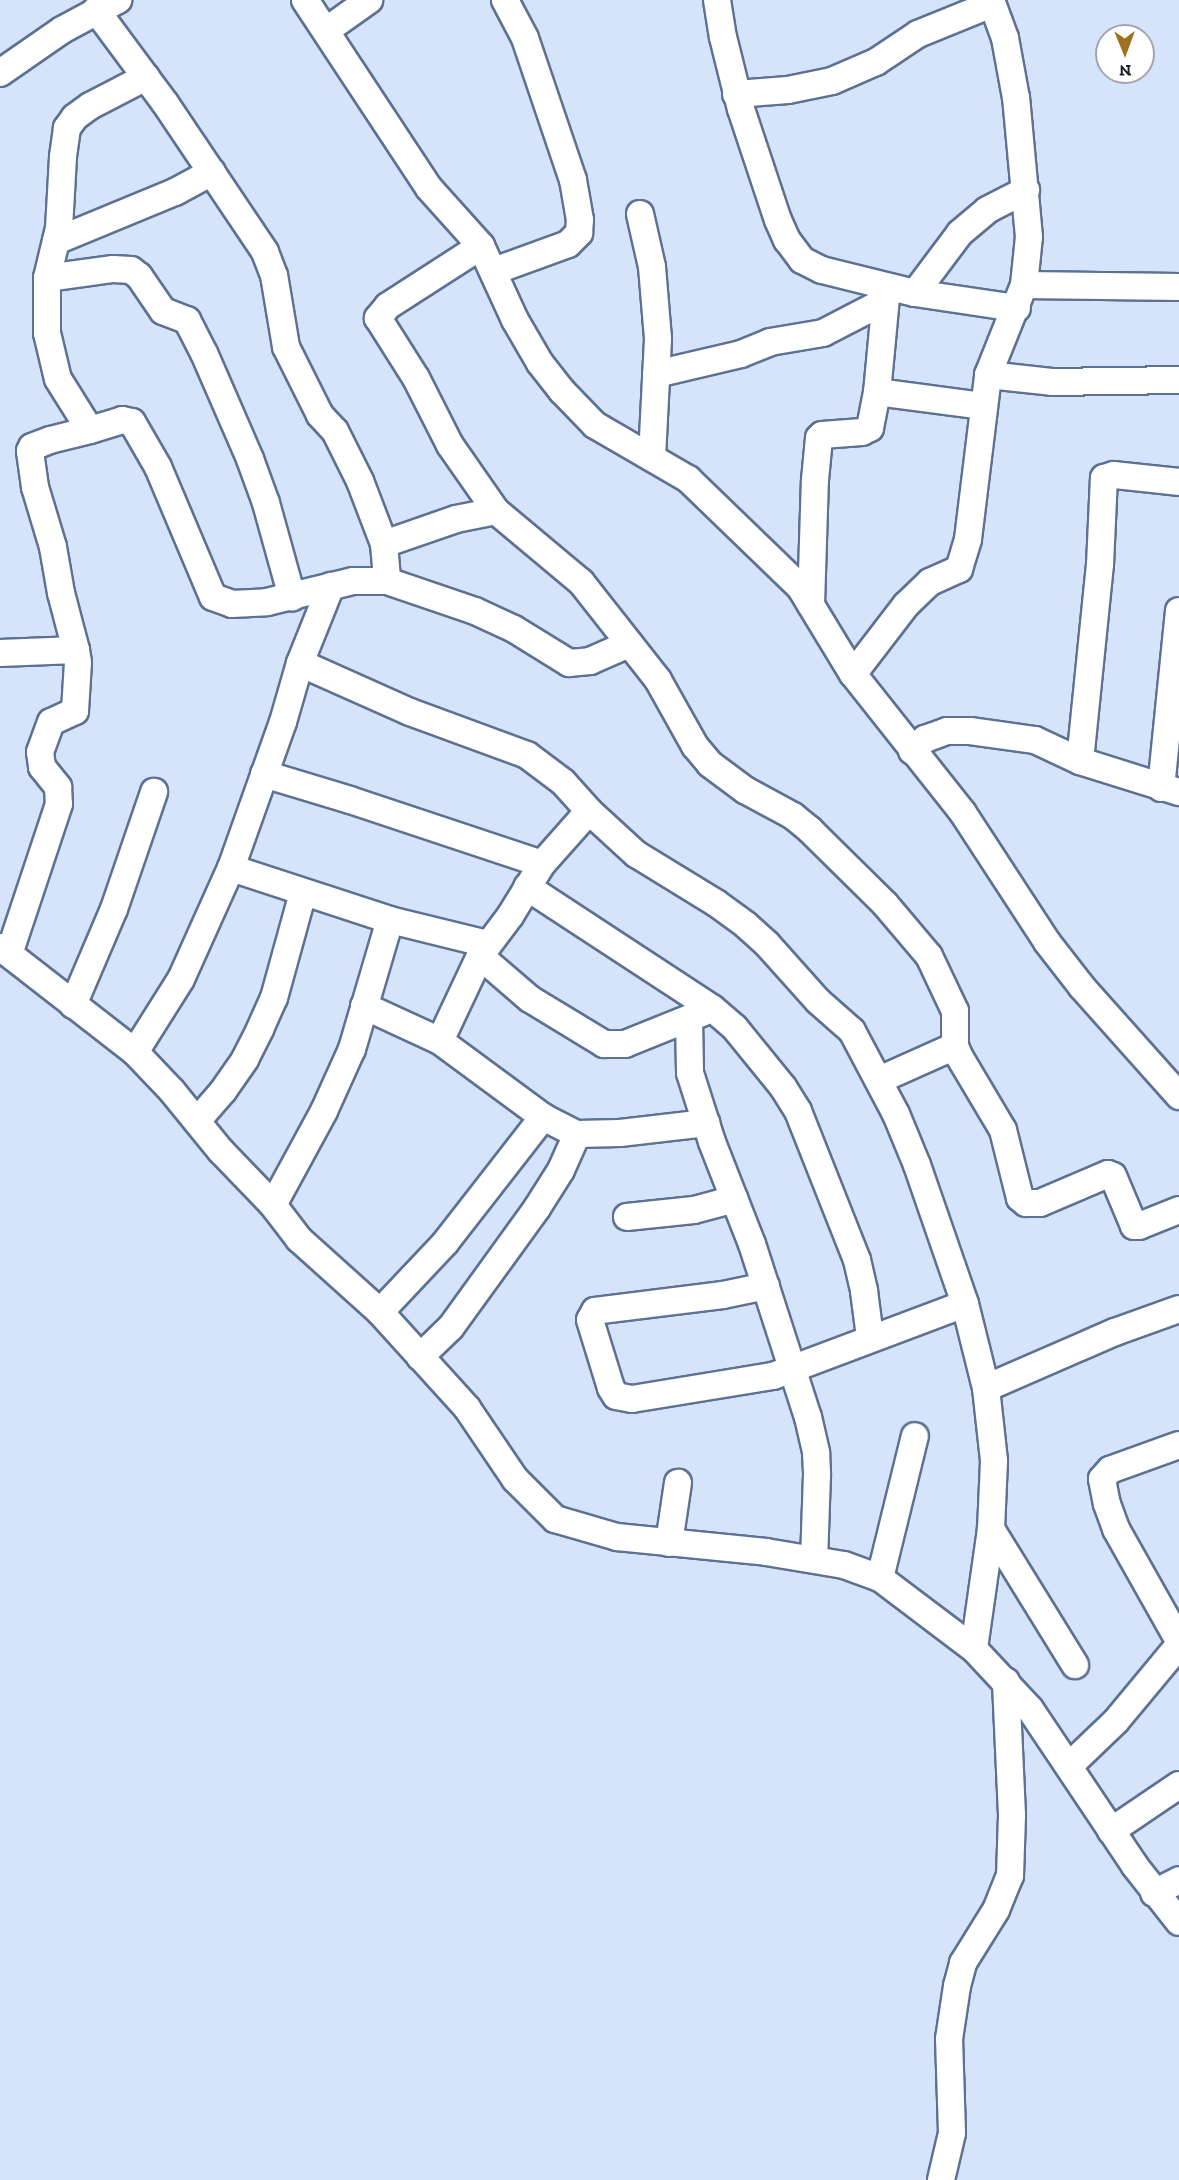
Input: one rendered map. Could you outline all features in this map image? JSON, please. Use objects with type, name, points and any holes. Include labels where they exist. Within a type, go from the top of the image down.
[{"type":"street","points":[[305,0],[327,30],[429,189],[481,246],[515,320],[540,363],[562,391],[596,425],[628,446],[652,457],[688,479],[800,587],[853,674],[912,751],[936,776],[963,813],[1017,898],[1082,987],[1179,1096]]},
{"type":"street","points":[[327,30],[369,0]]},
{"type":"street","points":[[494,271],[568,244],[579,233],[580,219],[573,180],[525,38],[505,0]]},
{"type":"street","points":[[717,0],[736,94],[778,220],[794,251],[810,266],[886,292],[1021,297],[1179,287]]},
{"type":"street","points":[[736,94],[788,90],[832,81],[876,62],[918,34],[992,2],[1005,38],[1012,69],[1029,237],[1021,297],[988,375],[968,539],[959,569],[930,582],[906,605],[853,674]]},
{"type":"street","points":[[0,73],[107,5],[146,77],[212,172],[270,263],[289,354],[320,415],[344,448],[384,544],[387,581]]},
{"type":"street","points":[[90,430],[58,379],[45,324],[47,278],[56,241],[67,128],[75,117],[90,106],[146,77]]},
{"type":"street","points":[[56,241],[175,192],[212,172]]},
{"type":"street","points":[[915,293],[927,274],[967,226],[987,210],[1026,190]]},
{"type":"street","points":[[640,214],[654,284],[658,339],[652,457]]},
{"type":"street","points":[[481,246],[388,306],[378,318],[421,386],[450,445],[496,511],[513,528],[572,573],[658,680],[695,746],[710,764],[745,790],[793,816],[810,830],[885,904],[916,939],[937,971],[955,1011],[955,1046],[965,1068],[1003,1130],[1017,1192],[1026,1203],[1040,1203],[1108,1174],[1113,1176],[1134,1226],[1179,1210]]},
{"type":"street","points":[[47,278],[131,270],[139,276],[163,311],[187,320],[204,353],[266,503],[292,597]]},
{"type":"street","points":[[656,374],[741,354],[770,342],[823,333],[886,292]]},
{"type":"street","points":[[810,605],[814,480],[819,438],[822,435],[862,432],[870,428],[878,392],[886,292]]},
{"type":"street","points":[[988,375],[1052,382],[1179,380]]},
{"type":"street","points":[[878,392],[984,406]]},
{"type":"street","points":[[628,644],[590,661],[569,663],[514,629],[475,611],[387,581],[353,581],[292,597],[243,604],[225,603],[213,597],[158,467],[132,422],[122,420],[32,447],[30,451],[35,487],[53,547],[61,593],[76,650],[75,711],[51,722],[40,752],[42,767],[58,787],[58,810],[4,951],[135,1052],[315,1255],[380,1312],[466,1408],[515,1479],[555,1519],[617,1538],[724,1546],[814,1559],[844,1565],[879,1578],[974,1649],[1006,1681],[1037,1718],[1111,1831],[1155,1893],[1179,1922]]},
{"type":"street","points":[[1080,761],[1100,566],[1104,478],[1114,475],[1179,482]]},
{"type":"street","points":[[384,544],[456,519],[496,511]]},
{"type":"street","points":[[135,1052],[181,979],[231,868],[283,722],[300,663],[331,586]]},
{"type":"street","points":[[912,751],[933,735],[970,731],[1035,740],[1080,761],[1170,790],[1179,611]]},
{"type":"street","points":[[0,653],[76,650]]},
{"type":"street","points":[[300,663],[410,712],[527,755],[563,782],[636,854],[716,903],[767,944],[813,996],[852,1031],[879,1080],[917,1165],[965,1304],[986,1388],[994,1461],[991,1529],[974,1649]]},
{"type":"street","points":[[264,774],[542,864]]},
{"type":"street","points":[[73,1005],[114,909],[154,792]]},
{"type":"street","points":[[440,1041],[484,950],[542,864],[590,811]]},
{"type":"street","points":[[231,868],[484,950],[530,999],[604,1044],[625,1044],[700,1014]]},
{"type":"street","points":[[527,887],[758,1055],[798,1111],[857,1260],[870,1337]]},
{"type":"street","points":[[197,1121],[223,1091],[260,1029],[274,998],[303,893]]},
{"type":"street","points":[[273,1205],[324,1112],[352,1049],[390,920]]},
{"type":"street","points":[[364,1006],[440,1041],[543,1117],[577,1134],[620,1133],[706,1123]]},
{"type":"street","points":[[700,1014],[690,1073],[766,1286],[816,1453],[814,1559]]},
{"type":"street","points":[[879,1080],[955,1046]]},
{"type":"street","points":[[380,1312],[445,1243],[543,1117]]},
{"type":"street","points":[[420,1357],[451,1327],[537,1208],[561,1170],[577,1134]]},
{"type":"street","points":[[627,1217],[694,1210],[735,1199]]},
{"type":"street","points":[[766,1286],[723,1295],[595,1311],[590,1320],[611,1388],[616,1396],[625,1399],[750,1381],[792,1369],[870,1337],[965,1304]]},
{"type":"street","points":[[986,1388],[1106,1336],[1179,1309]]},
{"type":"street","points":[[879,1578],[915,1436]]},
{"type":"street","points":[[1069,1766],[1116,1721],[1179,1643],[1116,1529],[1107,1504],[1102,1479],[1110,1470],[1179,1445]]},
{"type":"street","points":[[669,1543],[678,1483]]},
{"type":"street","points":[[991,1529],[1075,1665]]},
{"type":"street","points":[[941,2180],[952,2133],[949,2039],[957,1986],[963,1963],[996,1910],[1010,1876],[1011,1815],[1006,1681]]},
{"type":"street","points":[[1111,1831],[1179,1785]]},
{"type":"street","points":[[1155,1893],[1179,1880]]}]
